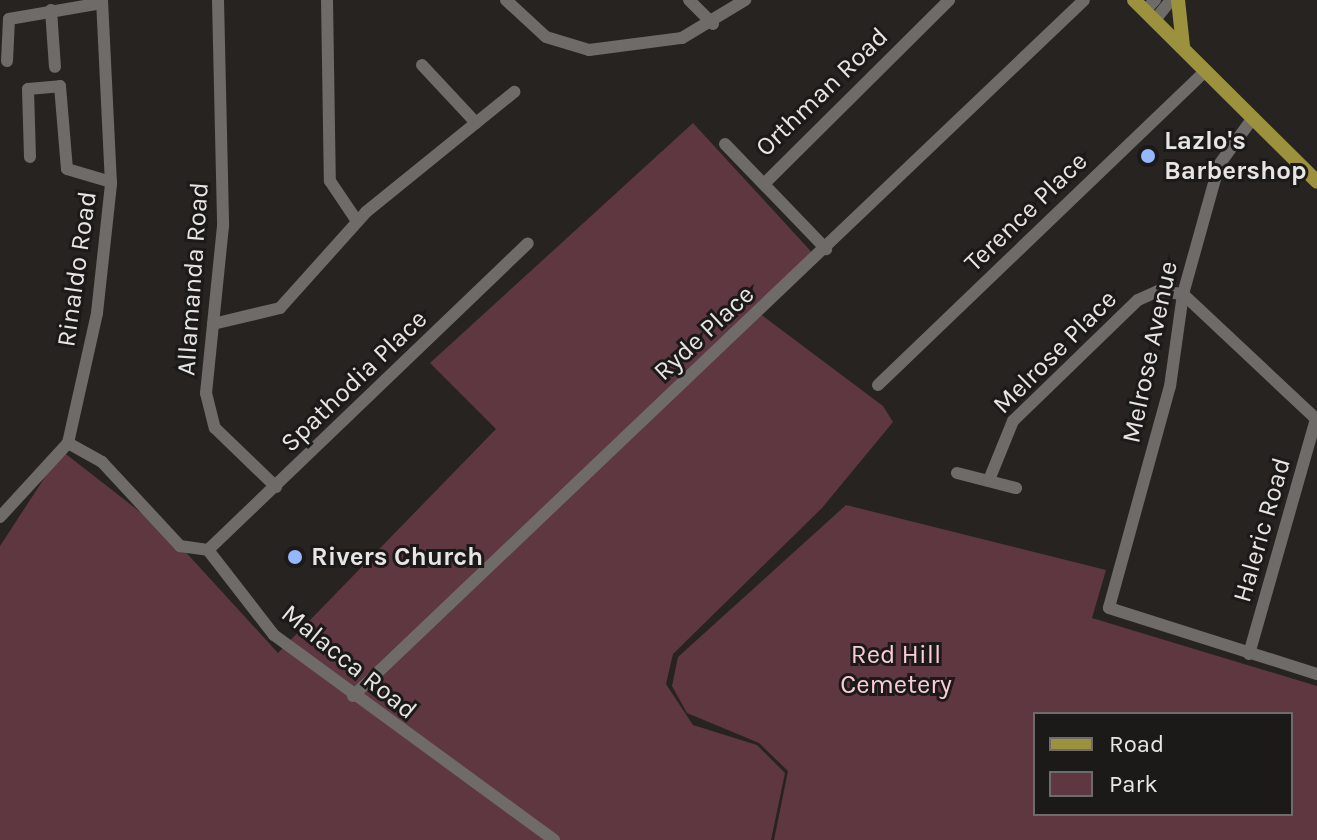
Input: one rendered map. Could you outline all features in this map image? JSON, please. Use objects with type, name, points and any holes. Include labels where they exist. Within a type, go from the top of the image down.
[{"type":"main road","points":[[1134,0],[1151,11],[1185,51],[1317,182]]},
{"type":"main road","points":[[1178,0],[1185,51]]},
{"type":"street","name":"Allamanda Road","points":[[218,0],[223,210],[213,324],[211,418],[276,487]]},
{"type":"street","points":[[327,0],[330,181],[357,221]]},
{"type":"street","points":[[506,0],[546,37],[571,49],[673,40],[713,24],[745,0]]},
{"type":"street","points":[[689,0],[713,24]]},
{"type":"street","name":"Orthman Road","points":[[764,184],[949,0]]},
{"type":"street","name":"Ryde Place","points":[[353,696],[826,249],[1084,0]]},
{"type":"street","points":[[1151,11],[1171,0]]},
{"type":"street","points":[[7,61],[9,19],[102,2]]},
{"type":"street","name":"Rinaldo Road","points":[[68,443],[97,313],[111,182],[102,2]]},
{"type":"street","points":[[51,10],[55,67]]},
{"type":"street","points":[[422,65],[476,123]]},
{"type":"street","name":"Terence Place","points":[[878,385],[1205,71]]},
{"type":"street","points":[[30,157],[28,89],[60,86],[67,169],[111,182]]},
{"type":"street","points":[[213,324],[280,308],[357,221],[514,92]]},
{"type":"street","name":"Melrose Avenue","points":[[1249,654],[1122,618],[1108,603],[1170,386],[1183,294],[1219,165],[1252,119]]},
{"type":"street","points":[[725,144],[764,184],[768,196],[826,249]]},
{"type":"street","name":"Spathodia Place","points":[[208,550],[528,243]]},
{"type":"street","points":[[1183,294],[1317,419]]},
{"type":"street","name":"Melrose Place","points":[[989,480],[1013,421],[1118,320],[1144,296],[1183,294]]},
{"type":"street","name":"Haleric Road","points":[[1249,654],[1317,419]]},
{"type":"street","points":[[0,517],[68,443],[102,462],[180,546],[208,550]]},
{"type":"street","points":[[957,473],[1016,488]]},
{"type":"street","name":"Malacca Road","points":[[208,550],[274,635],[353,696],[554,840]]},
{"type":"street","points":[[1249,654],[1317,674]]},
{"type":"green space","points":[[693,123],[817,258],[759,313],[883,406],[893,422],[822,508],[673,654],[666,684],[693,725],[757,745],[785,773],[771,840],[0,840],[0,546],[62,451],[171,536],[278,653],[496,429],[430,363]]},
{"type":"green space","name":"Red Hill Cemetery","points":[[846,505],[1106,570],[1092,618],[1317,686],[1317,840],[774,840],[788,771],[759,743],[687,713],[672,686],[678,657]]},
{"type":"place","name":"Lazlo's Barbershop","points":[[1148,156]]},
{"type":"place","name":"Rivers Church","points":[[295,557]]}]
